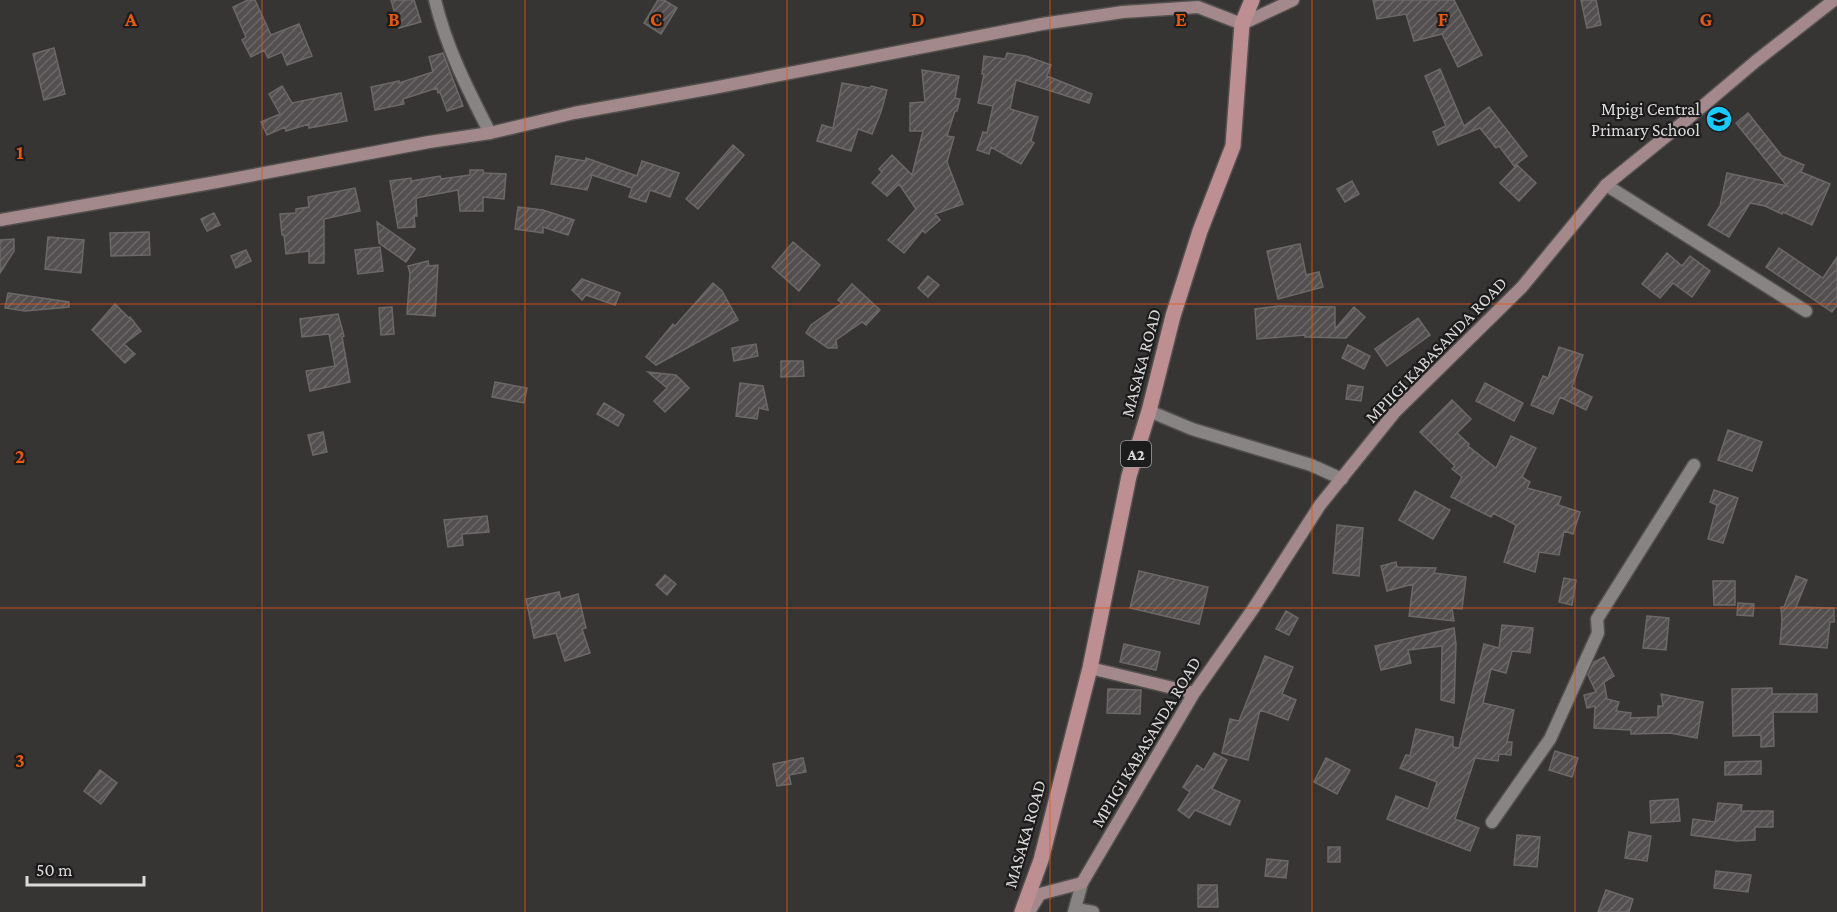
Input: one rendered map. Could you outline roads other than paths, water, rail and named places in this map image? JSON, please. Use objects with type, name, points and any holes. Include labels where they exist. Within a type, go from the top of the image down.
[{"type":"main road","name":"MASAKA ROAD","points":[[1022,912],[1041,860],[1090,668],[1130,476],[1173,316],[1200,231],[1233,146],[1242,24],[1251,0]]},
{"type":"main road","points":[[0,220],[429,142],[490,133],[574,113],[1065,20],[1123,12],[1198,7],[1242,24],[1293,0]]},
{"type":"main road","name":"MPIIGI KABASANDA ROAD","points":[[1082,883],[1194,693],[1253,609],[1320,505],[1395,412],[1522,287],[1606,185],[1834,0]]},
{"type":"main road","points":[[1090,668],[1194,693]]},
{"type":"main road","points":[[1029,912],[1040,894],[1082,883]]},
{"type":"street","points":[[435,0],[441,25],[465,85],[490,133]]},
{"type":"street","points":[[1606,185],[1806,311]]},
{"type":"street","points":[[1149,411],[1192,429],[1311,465],[1342,479]]},
{"type":"street","points":[[1492,822],[1550,739],[1598,633],[1597,619],[1694,465]]},
{"type":"street","points":[[1082,883],[1075,911],[1093,912]]},
{"type":"place","name":"Mpigi Central Primary School","points":[[1719,119]]}]
